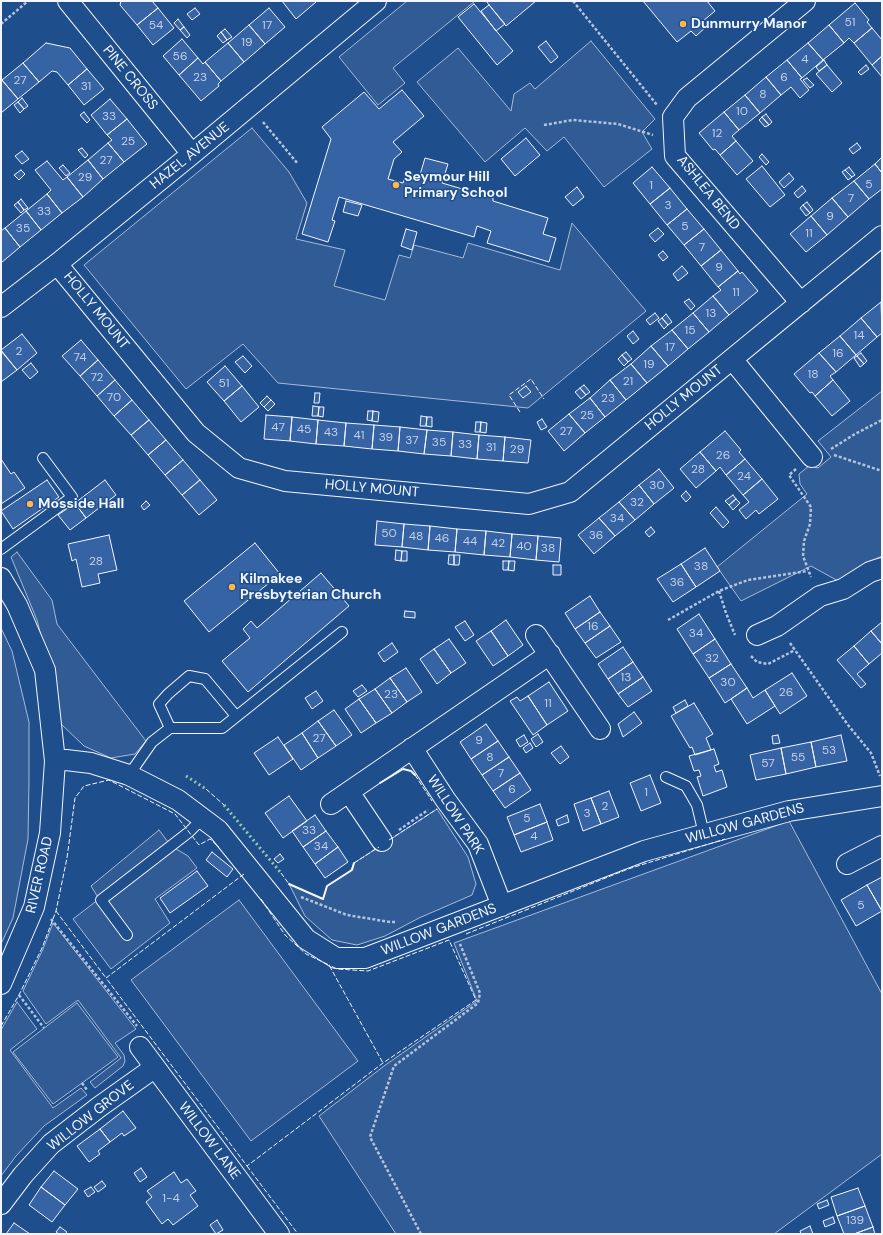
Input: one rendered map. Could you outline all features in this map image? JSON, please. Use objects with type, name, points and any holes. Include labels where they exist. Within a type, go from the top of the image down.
[{"type":"street","name":"PINE CROSS","points":[[68,1],[192,154]]},
{"type":"street","name":"HAZEL AVENUE","points":[[1,307],[57,264],[192,154],[376,1]]},
{"type":"street","points":[[673,117],[687,98],[805,1]]},
{"type":"street","name":"ASHLEA BEND","points":[[673,117],[675,156],[801,303]]},
{"type":"street","name":"HOLLY MOUNT","points":[[57,264],[196,434],[239,468],[285,481],[529,504],[570,492],[882,236]]},
{"type":"street","name":"HOLLY MOUNT","points":[[732,359],[819,454]]},
{"type":"street","points":[[758,635],[777,626],[820,596],[843,589],[870,572],[882,568]]},
{"type":"street","name":"RIVER ROAD","points":[[1,578],[17,605],[45,670],[55,760],[50,833],[34,907],[7,988]]},
{"type":"street","points":[[536,635],[600,729]]},
{"type":"street","points":[[331,804],[550,654]]},
{"type":"street","name":"WILLOW PARK","points":[[412,748],[445,799],[478,844],[502,906]]},
{"type":"street","name":"WILLOW GARDENS","points":[[55,760],[91,763],[129,775],[178,800],[218,830],[306,939],[336,958],[365,958],[644,851],[789,811],[882,796]]},
{"type":"street","points":[[349,792],[382,841]]},
{"type":"street","points":[[847,864],[882,846]]},
{"type":"street","name":"WILLOW LANE","points":[[140,1047],[154,1068],[279,1234]]},
{"type":"street","name":"WILLOW GROVE","points":[[1,1204],[23,1175],[51,1144],[99,1107],[154,1068]]},
{"type":"lane","points":[[1,548],[72,497],[43,458]]},
{"type":"lane","points":[[129,775],[152,742],[170,728],[222,728],[342,632]]},
{"type":"lane","points":[[170,728],[158,704],[189,676],[205,679],[236,716]]},
{"type":"lane","points":[[666,777],[686,786],[697,805],[704,834]]},
{"type":"lane","points":[[127,936],[101,900],[189,832],[203,818]]},
{"type":"path","points":[[1,24],[28,1]]},
{"type":"path","points":[[573,1],[665,116],[673,117]]},
{"type":"path","points":[[250,106],[298,164]]},
{"type":"path","points":[[544,126],[573,120],[618,124],[674,143]]},
{"type":"path","points":[[819,454],[882,420]]},
{"type":"path","points":[[819,454],[882,471]]},
{"type":"path","points":[[668,620],[719,591],[748,580],[808,571],[803,556],[804,541],[810,524],[811,507],[797,487]]},
{"type":"path","points":[[777,626],[848,725],[871,753],[882,780]]},
{"type":"path","points":[[382,841],[445,799]]},
{"type":"path","points":[[296,895],[347,915],[390,922],[402,922]]},
{"type":"path","points":[[34,907],[42,910],[52,920],[140,1031],[140,1047]]},
{"type":"path","points":[[421,1234],[370,1137],[394,1066],[478,1003],[480,993],[452,925]]},
{"type":"path","points":[[7,988],[19,995],[44,1028]]},
{"type":"shaded area","points":[[407,1],[475,1],[393,68],[405,83],[378,105],[339,57]]},
{"type":"shaded area","points":[[591,41],[655,119],[642,132],[652,149],[604,187],[564,137],[547,151],[525,128],[485,162],[417,82],[458,48],[511,111],[514,94],[530,83],[535,89]]},
{"type":"shaded area","points":[[252,128],[289,172],[307,203],[296,239],[345,250],[334,286],[385,300],[399,255],[410,258],[414,245],[463,258],[468,243],[560,270],[572,223],[646,311],[528,408],[278,383],[243,344],[186,389],[84,265]]},
{"type":"shaded area","points":[[882,391],[882,556],[866,564],[840,582],[811,566],[741,601],[717,567],[807,494],[800,484],[799,474],[809,466],[818,468],[831,457],[818,441]]},
{"type":"shaded area","points":[[17,552],[52,600],[57,624],[146,741],[135,754],[111,758],[84,746],[59,722],[52,679],[37,620],[11,557]]},
{"type":"shaded area","points":[[1,628],[12,651],[29,722],[29,780],[28,839],[13,918],[1,944]]},
{"type":"shaded area","points":[[437,809],[468,857],[476,884],[472,895],[419,918],[385,936],[357,945],[332,940],[305,916],[289,884],[323,899],[327,886],[351,870],[354,863]]},
{"type":"shaded area","points":[[789,821],[882,994],[882,1154],[774,1234],[396,1234],[319,1116],[384,1066],[477,1001],[454,943]]},
{"type":"shaded area","points":[[159,830],[171,846],[188,856],[197,868],[155,899],[170,923],[111,969],[73,919],[99,899],[91,886]]},
{"type":"shaded area","points":[[239,900],[358,1061],[251,1141],[131,980]]},
{"type":"shaded area","points":[[53,923],[136,1029],[115,1043],[124,1055],[125,1061],[123,1066],[95,1088],[90,1082],[121,1058],[78,1000],[46,1024],[23,991],[43,949]]},
{"type":"shaded area","points":[[17,1002],[37,1029],[10,1050],[53,1108],[81,1088],[87,1095],[44,1126],[16,1156],[1,1176],[1,1030]]},
{"type":"shaded area","points":[[77,1003],[118,1057],[53,1104],[13,1052]]},
{"type":"building","points":[[121,1],[152,1],[158,8],[137,25],[120,5]]},
{"type":"building","points":[[282,1],[316,1],[316,2],[296,19]]},
{"type":"building","points":[[486,1],[536,1],[506,26]]},
{"type":"building","name":"Dunmurry Manor","points":[[643,1],[707,1],[715,11],[703,21],[707,26],[696,36],[691,31],[677,42]]},
{"type":"building","points":[[855,3],[869,20],[867,22],[872,28],[854,43],[849,38],[844,43],[829,25]]},
{"type":"building","points":[[474,4],[513,51],[497,65],[458,17]]},
{"type":"building","points":[[489,5],[505,24],[496,31],[481,11]]},
{"type":"building","points":[[158,8],[174,28],[153,45],[137,25]]},
{"type":"building","points":[[195,8],[200,14],[192,20],[187,14]]},
{"type":"building","points":[[269,8],[285,27],[265,44],[249,25]]},
{"type":"building","points":[[178,19],[184,27],[180,30],[174,23]]},
{"type":"building","points":[[249,25],[265,44],[244,62],[228,43]]},
{"type":"building","points":[[829,25],[844,43],[823,60],[808,43]]},
{"type":"building","points":[[184,27],[190,35],[187,38],[180,30]]},
{"type":"building","points":[[872,28],[882,40],[882,56],[872,65],[854,43]]},
{"type":"building","points":[[225,29],[232,37],[227,40],[221,32]]},
{"type":"building","points":[[221,32],[227,40],[223,43],[217,36]]},
{"type":"building","points":[[182,39],[198,58],[179,75],[163,56]]},
{"type":"building","points":[[546,41],[558,57],[551,63],[538,47]]},
{"type":"building","points":[[46,43],[70,48],[87,69],[68,85],[57,72],[52,71],[39,82],[23,63]]},
{"type":"building","points":[[228,43],[244,62],[221,81],[205,62]]},
{"type":"building","points":[[808,43],[823,60],[802,78],[787,60]]},
{"type":"building","points":[[882,56],[882,77],[872,65]]},
{"type":"building","points":[[198,58],[203,64],[205,62],[221,81],[218,84],[219,86],[201,101],[179,75]]},
{"type":"building","points":[[787,60],[802,78],[800,79],[809,90],[800,98],[791,87],[781,95],[766,77]]},
{"type":"building","points":[[824,60],[827,65],[819,71],[816,67]]},
{"type":"building","points":[[23,63],[39,82],[18,99],[2,80]]},
{"type":"building","points":[[827,65],[842,83],[832,92],[816,74]]},
{"type":"building","points":[[866,65],[869,69],[861,75],[858,72]]},
{"type":"building","points":[[87,69],[104,89],[84,105],[68,85]]},
{"type":"building","points":[[766,77],[781,95],[760,113],[745,95]]},
{"type":"building","points":[[807,78],[814,85],[810,88],[803,80]]},
{"type":"building","points":[[1,80],[18,99],[1,113]]},
{"type":"building","points":[[402,90],[424,116],[393,142],[402,152],[394,159],[388,179],[403,183],[407,172],[419,178],[425,158],[448,164],[442,183],[493,198],[493,201],[548,218],[543,234],[556,238],[549,262],[487,243],[491,231],[477,226],[474,237],[339,197],[332,220],[335,221],[328,242],[302,234],[331,139],[322,127],[364,92],[379,109]]},
{"type":"building","points":[[745,95],[760,113],[739,130],[724,112]]},
{"type":"building","points":[[22,98],[28,106],[24,109],[18,102]]},
{"type":"building","points":[[110,99],[127,119],[107,135],[91,115]]},
{"type":"building","points":[[18,102],[24,109],[20,113],[14,105]]},
{"type":"building","points":[[84,112],[90,120],[87,123],[80,115]]},
{"type":"building","points":[[724,112],[739,130],[732,136],[736,141],[720,155],[715,149],[713,150],[699,133]]},
{"type":"building","points":[[766,114],[772,122],[769,125],[762,117]]},
{"type":"building","points":[[762,117],[769,125],[765,127],[759,120]]},
{"type":"building","points":[[127,119],[147,144],[124,162],[108,143],[112,140],[107,135]]},
{"type":"building","points":[[526,138],[540,155],[515,176],[501,159]]},
{"type":"building","points":[[736,141],[753,161],[737,175],[720,155]]},
{"type":"building","points":[[108,143],[124,162],[103,179],[88,160]]},
{"type":"building","points":[[857,143],[861,148],[853,154],[849,149]]},
{"type":"building","points":[[82,148],[88,155],[85,158],[78,150]]},
{"type":"building","points":[[22,151],[29,159],[22,164],[15,156]]},
{"type":"building","points":[[762,154],[769,162],[766,165],[759,157]]},
{"type":"building","points":[[882,157],[882,173],[875,164]]},
{"type":"building","points":[[88,160],[103,179],[83,197],[67,177]]},
{"type":"building","points":[[47,161],[63,180],[67,177],[83,197],[62,213],[47,194],[51,190],[35,170]]},
{"type":"building","points":[[875,164],[882,173],[882,189],[869,199],[854,181]]},
{"type":"building","points":[[63,165],[70,173],[66,176],[59,168]]},
{"type":"building","points":[[762,166],[785,195],[770,207],[746,179]]},
{"type":"building","points":[[652,167],[670,188],[650,204],[633,183]]},
{"type":"building","points":[[849,167],[855,175],[852,177],[845,170]]},
{"type":"building","points":[[21,170],[25,174],[19,180],[14,175]]},
{"type":"building","points":[[845,170],[852,177],[848,180],[842,172]]},
{"type":"building","points":[[789,173],[794,179],[784,188],[779,182]]},
{"type":"building","points":[[854,181],[869,199],[848,217],[832,198]]},
{"type":"building","points":[[802,186],[806,191],[798,198],[794,193]]},
{"type":"building","points":[[577,187],[584,197],[573,206],[565,197]]},
{"type":"building","points":[[670,188],[687,209],[667,225],[650,204]]},
{"type":"building","points":[[47,194],[62,213],[41,230],[26,211]]},
{"type":"building","points":[[832,198],[848,217],[827,235],[811,216]]},
{"type":"building","points":[[21,199],[28,208],[24,210],[18,202]]},
{"type":"building","points":[[346,201],[362,205],[358,216],[343,212]]},
{"type":"building","points":[[18,202],[24,210],[21,213],[14,205]]},
{"type":"building","points":[[807,202],[813,210],[810,213],[803,205]]},
{"type":"building","points":[[803,205],[810,213],[806,216],[800,208]]},
{"type":"building","points":[[687,209],[704,229],[684,245],[667,225]]},
{"type":"building","points":[[26,211],[41,230],[20,247],[5,228]]},
{"type":"building","points":[[811,216],[827,235],[806,252],[790,234]]},
{"type":"building","points":[[5,228],[20,247],[1,263],[1,231]]},
{"type":"building","points":[[658,228],[664,234],[655,242],[649,235]]},
{"type":"building","points":[[406,229],[417,232],[412,250],[401,246]]},
{"type":"building","points":[[704,229],[721,250],[701,266],[684,245]]},
{"type":"building","points":[[721,250],[738,271],[718,287],[701,266]]},
{"type":"building","points":[[663,251],[668,257],[663,261],[658,255]]},
{"type":"building","points":[[682,266],[688,273],[678,281],[673,274]]},
{"type":"building","points":[[738,271],[740,274],[742,272],[758,291],[729,315],[713,296],[721,290],[718,287]]},
{"type":"building","points":[[713,296],[729,315],[709,332],[693,313]]},
{"type":"building","points":[[689,299],[695,306],[691,310],[684,302]]},
{"type":"building","points":[[881,302],[882,333],[877,337],[861,318]]},
{"type":"building","points":[[655,313],[659,318],[650,325],[646,320]]},
{"type":"building","points":[[693,313],[709,332],[688,349],[672,330]]},
{"type":"building","points":[[666,314],[672,322],[668,325],[662,318]]},
{"type":"building","points":[[662,318],[668,325],[664,329],[658,321]]},
{"type":"building","points":[[861,318],[877,337],[856,355],[840,336]]},
{"type":"building","points":[[672,330],[688,349],[668,366],[651,346]]},
{"type":"building","points":[[633,331],[639,339],[633,344],[627,336]]},
{"type":"building","points":[[22,334],[37,353],[17,370],[1,350]]},
{"type":"building","points":[[840,336],[856,355],[836,372],[819,353]]},
{"type":"building","points":[[81,340],[98,360],[80,376],[62,356]]},
{"type":"building","points":[[651,346],[668,366],[647,383],[631,364]]},
{"type":"building","points":[[1,351],[17,370],[1,382]]},
{"type":"building","points":[[626,352],[632,359],[628,362],[622,355]]},
{"type":"building","points":[[819,353],[836,372],[830,376],[833,380],[815,396],[812,392],[810,393],[794,374]]},
{"type":"building","points":[[861,353],[867,361],[864,364],[857,356]]},
{"type":"building","points":[[622,355],[628,362],[624,366],[618,359]]},
{"type":"building","points":[[243,356],[252,366],[245,373],[235,362]]},
{"type":"building","points":[[857,356],[864,364],[860,367],[854,358]]},
{"type":"building","points":[[98,360],[115,380],[97,396],[80,376]]},
{"type":"building","points":[[31,363],[38,372],[30,379],[22,370]]},
{"type":"building","points":[[631,364],[647,383],[626,400],[610,380]]},
{"type":"building","points":[[225,366],[242,386],[224,401],[207,382]]},
{"type":"building","points":[[115,380],[132,400],[114,416],[97,396]]},
{"type":"building","points":[[610,380],[626,400],[605,417],[590,398]]},
{"type":"building","points":[[833,380],[850,401],[832,416],[815,396]]},
{"type":"building","points":[[584,385],[590,392],[586,395],[580,388]]},
{"type":"building","points":[[242,386],[259,407],[241,422],[224,401]]},
{"type":"building","points":[[526,386],[531,392],[523,398],[518,392]]},
{"type":"building","points":[[580,388],[586,395],[581,399],[575,392]]},
{"type":"building","points":[[315,393],[320,393],[319,403],[314,403]]},
{"type":"building","points":[[267,396],[271,400],[264,407],[260,403]]},
{"type":"building","points":[[590,398],[605,417],[585,433],[569,414]]},
{"type":"building","points":[[132,400],[149,420],[131,435],[114,416]]},
{"type":"building","points":[[271,400],[275,404],[268,411],[264,407]]},
{"type":"building","points":[[313,406],[319,407],[318,416],[312,416]]},
{"type":"building","points":[[319,407],[324,407],[323,417],[318,416]]},
{"type":"building","points":[[368,411],[373,411],[372,421],[367,420]]},
{"type":"building","points":[[373,411],[379,412],[378,422],[372,421]]},
{"type":"building","points":[[569,414],[585,433],[564,451],[548,431]]},
{"type":"building","points":[[266,415],[292,417],[290,441],[264,439]]},
{"type":"building","points":[[421,416],[427,417],[426,426],[420,426]]},
{"type":"building","points":[[292,417],[318,420],[316,444],[290,441]]},
{"type":"building","points":[[427,417],[432,417],[432,427],[426,426]]},
{"type":"building","points":[[542,419],[547,427],[541,430],[537,422]]},
{"type":"building","points":[[149,420],[166,440],[148,455],[131,435]]},
{"type":"building","points":[[318,420],[346,423],[344,446],[316,444]]},
{"type":"building","points":[[476,422],[481,422],[480,432],[475,432]]},
{"type":"building","points":[[481,422],[487,423],[486,433],[480,432]]},
{"type":"building","points":[[346,423],[374,425],[372,449],[344,446]]},
{"type":"building","points":[[374,425],[400,427],[398,451],[372,449]]},
{"type":"building","points":[[400,427],[427,430],[424,454],[398,451]]},
{"type":"building","points":[[427,430],[453,432],[451,456],[424,454]]},
{"type":"building","points":[[725,431],[741,450],[739,452],[745,459],[726,475],[720,467],[716,471],[700,452]]},
{"type":"building","points":[[453,432],[479,435],[477,459],[451,456]]},
{"type":"building","points":[[479,435],[505,437],[503,461],[477,459]]},
{"type":"building","points":[[505,437],[531,440],[528,463],[503,461]]},
{"type":"building","points":[[166,440],[183,460],[165,475],[148,455]]},
{"type":"building","points":[[700,452],[716,471],[696,488],[680,469]]},
{"type":"building","points":[[1,459],[11,474],[14,472],[25,488],[1,504]]},
{"type":"building","points":[[745,459],[762,479],[743,495],[726,475]]},
{"type":"building","points":[[183,460],[200,480],[182,495],[165,475]]},
{"type":"building","points":[[659,469],[674,488],[654,504],[639,485]]},
{"type":"building","points":[[762,479],[778,499],[759,514],[756,510],[746,519],[739,510],[749,502],[743,495]]},
{"type":"building","name":"Mosside Hall","points":[[47,480],[59,497],[13,529],[1,511]]},
{"type":"building","points":[[105,480],[116,495],[86,518],[75,503]]},
{"type":"building","points":[[200,480],[217,500],[199,515],[182,495]]},
{"type":"building","points":[[639,485],[654,504],[635,520],[619,502]]},
{"type":"building","points":[[686,491],[691,497],[686,502],[681,496]]},
{"type":"building","points":[[733,495],[736,499],[729,505],[725,501]]},
{"type":"building","points":[[736,499],[740,503],[733,510],[729,505]]},
{"type":"building","points":[[146,501],[150,505],[144,510],[141,506]]},
{"type":"building","points":[[619,502],[635,520],[615,536],[599,518]]},
{"type":"building","points":[[75,503],[86,518],[70,530],[58,515]]},
{"type":"building","points":[[716,507],[729,522],[723,528],[710,513]]},
{"type":"building","points":[[599,518],[615,536],[594,554],[578,535]]},
{"type":"building","points":[[377,521],[404,524],[402,547],[375,545]]},
{"type":"building","points":[[404,524],[430,526],[428,550],[402,547]]},
{"type":"building","points":[[430,526],[457,529],[455,552],[428,550]]},
{"type":"building","points":[[651,527],[655,532],[649,537],[645,532]]},
{"type":"building","points":[[457,529],[486,531],[484,555],[455,552]]},
{"type":"building","points":[[486,531],[512,534],[510,557],[484,555]]},
{"type":"building","points":[[512,534],[538,536],[536,560],[510,557]]},
{"type":"building","points":[[109,535],[117,570],[98,574],[100,583],[82,587],[76,559],[72,561],[68,544]]},
{"type":"building","points":[[538,536],[561,538],[559,562],[536,560]]},
{"type":"building","name":"Kilmakee Presbyterian Church","points":[[255,543],[280,574],[209,632],[184,601]]},
{"type":"building","points":[[705,548],[720,571],[696,587],[681,564]]},
{"type":"building","points":[[396,550],[402,551],[401,561],[395,560]]},
{"type":"building","points":[[402,551],[407,551],[407,561],[401,561]]},
{"type":"building","points":[[449,555],[454,555],[454,565],[448,564]]},
{"type":"building","points":[[454,555],[460,555],[459,565],[454,565]]},
{"type":"building","points":[[503,561],[509,561],[508,570],[503,570]]},
{"type":"building","points":[[509,561],[515,561],[514,571],[508,570]]},
{"type":"building","points":[[681,564],[696,587],[673,602],[657,579]]},
{"type":"building","points":[[553,565],[561,565],[561,575],[553,575]]},
{"type":"building","points":[[321,573],[349,606],[248,692],[222,661],[250,638],[243,629],[251,621],[257,628]]},
{"type":"building","points":[[590,596],[600,612],[575,629],[565,613]]},
{"type":"building","points":[[405,611],[415,612],[415,618],[404,617]]},
{"type":"building","points":[[600,612],[610,626],[585,643],[575,629]]},
{"type":"building","points":[[699,614],[715,639],[693,654],[677,629]]},
{"type":"building","points":[[506,620],[523,645],[508,656],[491,631]]},
{"type":"building","points":[[465,621],[474,635],[465,641],[455,627]]},
{"type":"building","points":[[882,622],[882,644],[871,631]]},
{"type":"building","points":[[610,626],[621,642],[596,658],[585,643]]},
{"type":"building","points":[[491,631],[508,656],[493,666],[476,641]]},
{"type":"building","points":[[871,631],[882,644],[882,653],[869,664],[854,646]]},
{"type":"building","points":[[449,639],[466,663],[451,673],[434,649]]},
{"type":"building","points":[[715,639],[731,664],[709,678],[693,654]]},
{"type":"building","points":[[392,643],[398,652],[384,662],[378,653]]},
{"type":"building","points":[[854,646],[869,664],[857,674],[866,684],[861,688],[837,660]]},
{"type":"building","points":[[623,647],[633,662],[608,679],[598,664]]},
{"type":"building","points":[[434,649],[451,673],[437,684],[420,659]]},
{"type":"building","points":[[633,662],[643,677],[618,694],[608,679]]},
{"type":"building","points":[[731,664],[747,688],[725,703],[709,678]]},
{"type":"building","points":[[406,668],[422,692],[407,702],[390,678]]},
{"type":"building","points":[[792,673],[807,696],[780,714],[765,690]]},
{"type":"building","points":[[643,677],[652,691],[628,707],[618,694]]},
{"type":"building","points":[[390,678],[407,702],[392,713],[375,689]]},
{"type":"building","points":[[549,682],[568,711],[547,725],[528,696]]},
{"type":"building","points":[[362,685],[367,691],[358,697],[353,691]]},
{"type":"building","points":[[747,688],[753,698],[765,690],[775,706],[747,724],[731,699]]},
{"type":"building","points":[[375,689],[392,713],[376,723],[359,699]]},
{"type":"building","points":[[316,691],[323,701],[312,709],[305,698]]},
{"type":"building","points":[[528,696],[547,725],[533,735],[510,701],[517,697],[520,701]]},
{"type":"building","points":[[359,699],[376,723],[361,733],[345,709]]},
{"type":"building","points":[[685,700],[688,706],[676,713],[673,707]]},
{"type":"building","points":[[694,703],[713,734],[706,738],[711,750],[695,755],[692,747],[690,748],[671,716]]},
{"type":"building","points":[[334,710],[352,735],[336,746],[318,721]]},
{"type":"building","points":[[634,712],[642,723],[623,737],[618,724]]},
{"type":"building","points":[[318,721],[336,746],[318,758],[302,733]]},
{"type":"building","points":[[486,724],[498,741],[471,759],[460,742]]},
{"type":"building","points":[[302,733],[318,758],[301,770],[284,745]]},
{"type":"building","points":[[538,734],[543,742],[536,747],[531,739]]},
{"type":"building","points":[[524,735],[528,742],[520,747],[516,740]]},
{"type":"building","points":[[778,735],[780,743],[773,744],[772,736]]},
{"type":"building","points":[[841,735],[847,761],[816,767],[811,742]]},
{"type":"building","points":[[278,737],[293,759],[269,775],[254,753]]},
{"type":"building","points":[[498,741],[509,757],[482,775],[471,759]]},
{"type":"building","points":[[811,742],[816,767],[786,774],[781,748]]},
{"type":"building","points":[[530,743],[533,748],[526,753],[523,748]]},
{"type":"building","points":[[561,746],[569,757],[560,764],[551,753]]},
{"type":"building","points":[[781,748],[786,774],[756,780],[750,755]]},
{"type":"building","points":[[714,749],[719,764],[714,766],[716,772],[722,770],[727,787],[703,796],[697,777],[701,776],[699,770],[694,771],[689,756]]},
{"type":"building","points":[[509,757],[520,773],[493,791],[482,775]]},
{"type":"building","points":[[520,773],[531,790],[505,808],[493,791]]},
{"type":"building","points":[[650,775],[661,803],[641,811],[630,783]]},
{"type":"building","points":[[609,791],[619,817],[601,824],[591,798]]},
{"type":"building","points":[[289,796],[307,821],[283,838],[265,813]]},
{"type":"building","points":[[591,798],[601,824],[583,831],[574,804]]},
{"type":"building","points":[[540,804],[547,822],[514,835],[507,817]]},
{"type":"building","points":[[315,815],[326,831],[303,847],[292,831]]},
{"type":"building","points":[[567,815],[569,822],[558,826],[556,820]]},
{"type":"building","points":[[547,822],[553,840],[521,852],[514,835]]},
{"type":"building","points":[[326,831],[338,847],[315,864],[303,847]]},
{"type":"building","points":[[338,847],[348,862],[325,878],[315,864]]},
{"type":"building","points":[[212,852],[233,869],[227,877],[206,860]]},
{"type":"building","points":[[280,854],[284,859],[278,863],[274,859]]},
{"type":"building","points":[[197,871],[208,886],[170,913],[160,898]]},
{"type":"building","points":[[882,877],[882,911],[867,885]]},
{"type":"building","points":[[867,885],[882,911],[856,926],[841,900]]},
{"type":"building","points":[[123,1111],[136,1128],[124,1136],[122,1133],[110,1142],[100,1129]]},
{"type":"building","points":[[100,1129],[110,1142],[98,1151],[100,1154],[89,1162],[77,1146]]},
{"type":"building","points":[[141,1168],[147,1177],[140,1182],[134,1173]]},
{"type":"building","points":[[54,1171],[78,1189],[65,1205],[41,1187]]},
{"type":"building","points":[[174,1172],[181,1183],[187,1179],[196,1191],[190,1195],[198,1206],[173,1225],[168,1219],[162,1224],[146,1202],[152,1197],[147,1191]]},
{"type":"building","points":[[102,1181],[106,1186],[98,1192],[94,1187]]},
{"type":"building","points":[[41,1187],[65,1205],[52,1222],[29,1205]]},
{"type":"building","points":[[91,1187],[95,1192],[88,1197],[84,1191]]},
{"type":"building","points":[[858,1188],[865,1206],[837,1216],[831,1197]]},
{"type":"building","points":[[827,1200],[829,1205],[819,1209],[817,1204]]},
{"type":"building","points":[[865,1206],[873,1227],[854,1234],[844,1234],[837,1216]]},
{"type":"building","points":[[833,1217],[835,1223],[825,1227],[823,1221]]},
{"type":"building","points":[[217,1220],[223,1230],[216,1234],[210,1225]]},
{"type":"building","points":[[14,1223],[30,1234],[6,1234]]},
{"type":"building","points":[[810,1226],[813,1234],[801,1234],[800,1231]]},
{"type":"building","points":[[60,1227],[67,1232],[65,1234],[59,1234],[56,1232]]},
{"type":"building","points":[[873,1227],[875,1234],[854,1234]]},
{"type":"hedge","points":[[186,776],[206,789]]},
{"type":"hedge","points":[[224,805],[281,873]]},
{"type":"fence","points":[[520,412],[509,395],[531,379],[544,399]]},
{"type":"fence","points":[[415,775],[432,801]]},
{"type":"fence","points":[[1,1026],[19,995],[42,948],[56,911],[67,858],[75,798],[84,786],[109,780],[175,814],[199,845],[210,839],[219,847]]},
{"type":"fence","points":[[206,789],[224,805]]},
{"type":"fence","points":[[389,840],[437,809]]},
{"type":"fence","points":[[466,934],[628,869],[725,839]]},
{"type":"fence","points":[[354,863],[379,847]]},
{"type":"fence","points":[[281,873],[289,884]]},
{"type":"fence","points":[[244,874],[106,978],[247,1166],[383,1063],[476,1000],[449,940],[368,971],[337,969],[329,965]]},
{"type":"fence","points":[[261,899],[285,935],[306,954],[329,965],[383,1063]]},
{"type":"fence","points":[[56,911],[106,978]]},
{"type":"fence","points":[[247,1166],[298,1234]]},
{"type":"wall","points":[[380,783],[403,769],[411,771],[415,775]]},
{"type":"wall","points":[[289,884],[323,899],[327,886],[352,870],[354,863]]},
{"type":"place","name":"Dunmurry Manor","points":[[683,24]]},
{"type":"place","name":"Seymour Hill Primary School","points":[[396,185]]},
{"type":"place","name":"Mosside Hall","points":[[30,504]]},
{"type":"place","name":"Kilmakee Presbyterian Church","points":[[232,587]]}]
